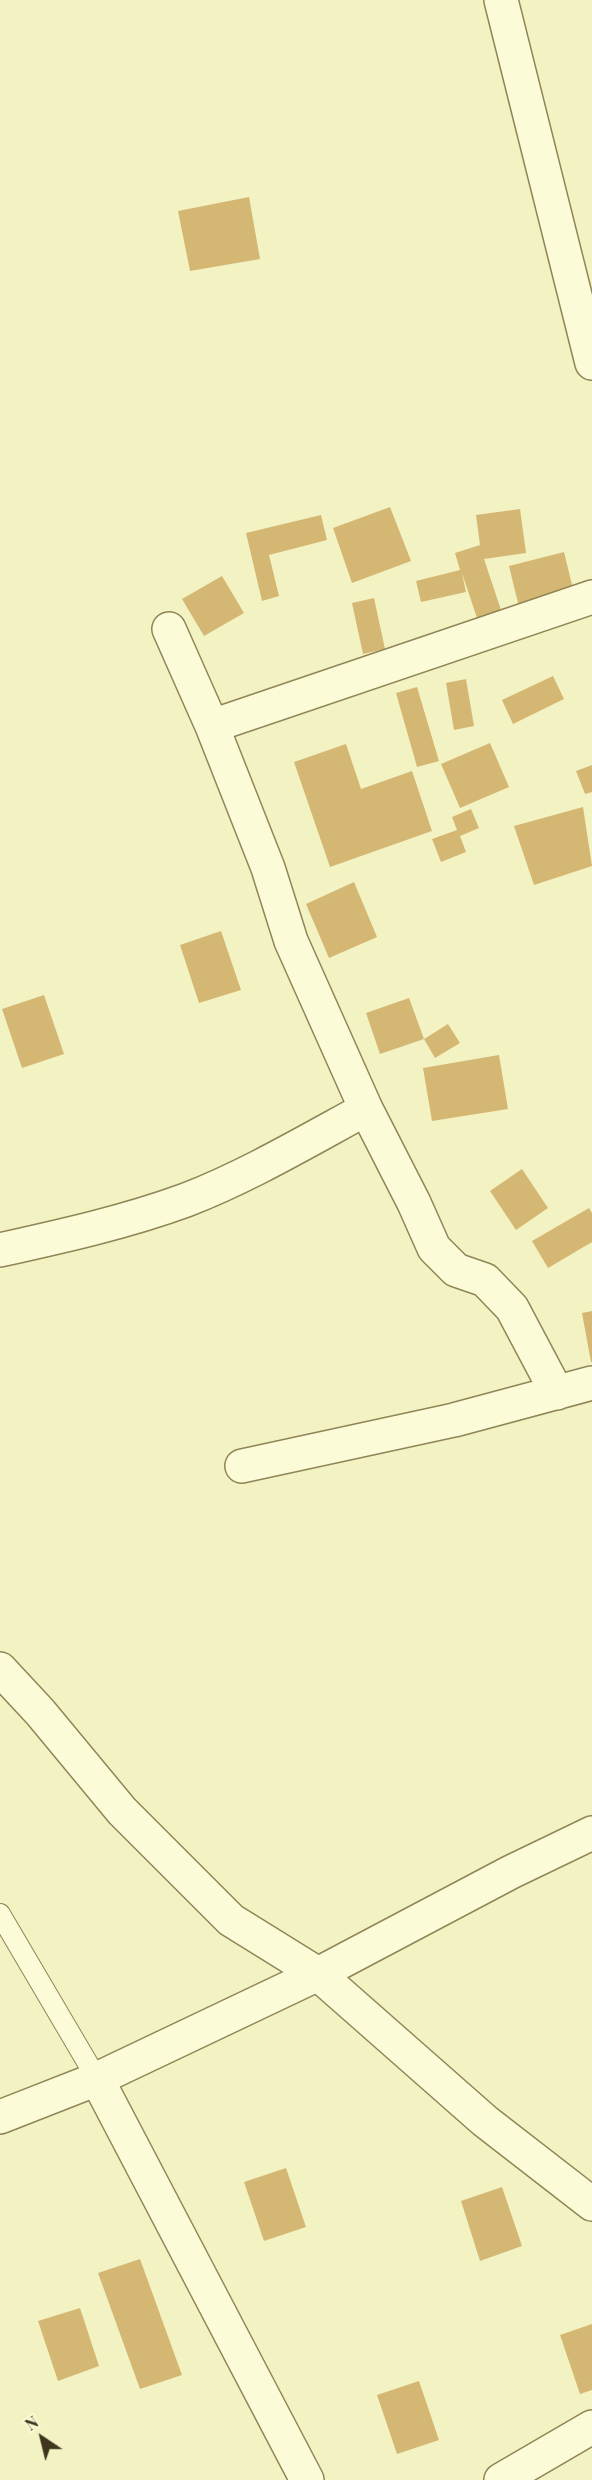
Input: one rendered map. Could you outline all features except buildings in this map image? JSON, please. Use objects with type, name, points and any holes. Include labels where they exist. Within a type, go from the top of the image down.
[{"type":"street","points":[[501,0],[592,363]]},
{"type":"street","points":[[212,726],[592,597]]},
{"type":"street","points":[[170,629],[212,726],[268,868],[291,940],[366,1109],[414,1203],[434,1248],[456,1270],[485,1280],[512,1308],[557,1393]]},
{"type":"street","points":[[0,1250],[90,1230],[186,1200],[281,1156],[366,1109]]},
{"type":"street","points":[[243,1466],[454,1420],[592,1383]]},
{"type":"street","points":[[0,1669],[40,1712],[122,1811],[231,1920],[318,1974],[485,2121],[592,2204]]},
{"type":"street","points":[[0,2117],[97,2079],[318,1974],[511,1872],[592,1833]]},
{"type":"street","points":[[97,2079],[307,2480]]},
{"type":"street","points":[[501,2480],[592,2427]]},
{"type":"lane","points":[[0,1914],[97,2079]]}]
